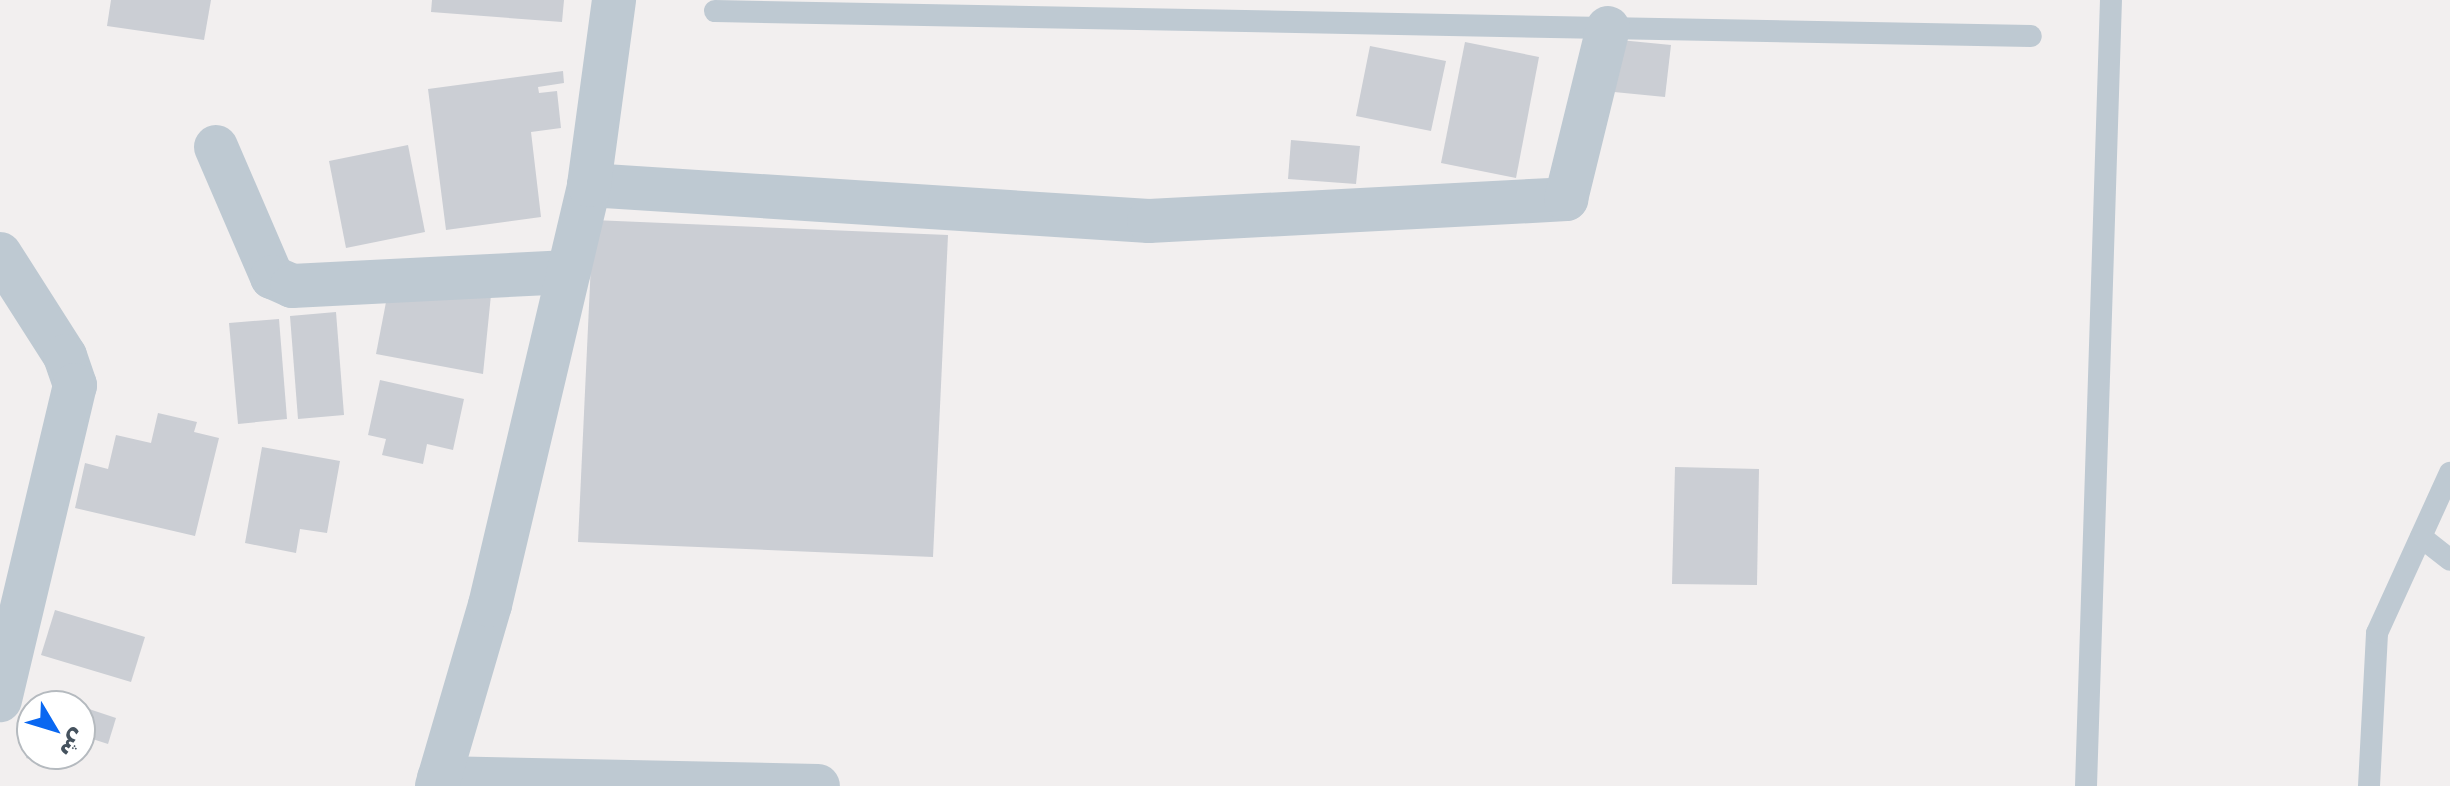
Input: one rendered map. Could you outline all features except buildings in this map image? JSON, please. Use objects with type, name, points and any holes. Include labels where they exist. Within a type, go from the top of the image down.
[{"type":"street","points":[[614,0],[589,185],[490,605],[438,782],[818,786]]},
{"type":"street","points":[[589,185],[1149,221],[1566,199],[1608,28]]},
{"type":"street","points":[[216,147],[272,277],[292,286],[569,272]]},
{"type":"street","points":[[0,254],[65,356],[75,385],[2,676]]},
{"type":"lane","points":[[2086,786],[2111,0]]},
{"type":"lane","points":[[715,11],[2031,36]]},
{"type":"lane","points":[[2369,786],[2377,633],[2450,473]]},
{"type":"lane","points":[[2421,537],[2450,560]]}]
